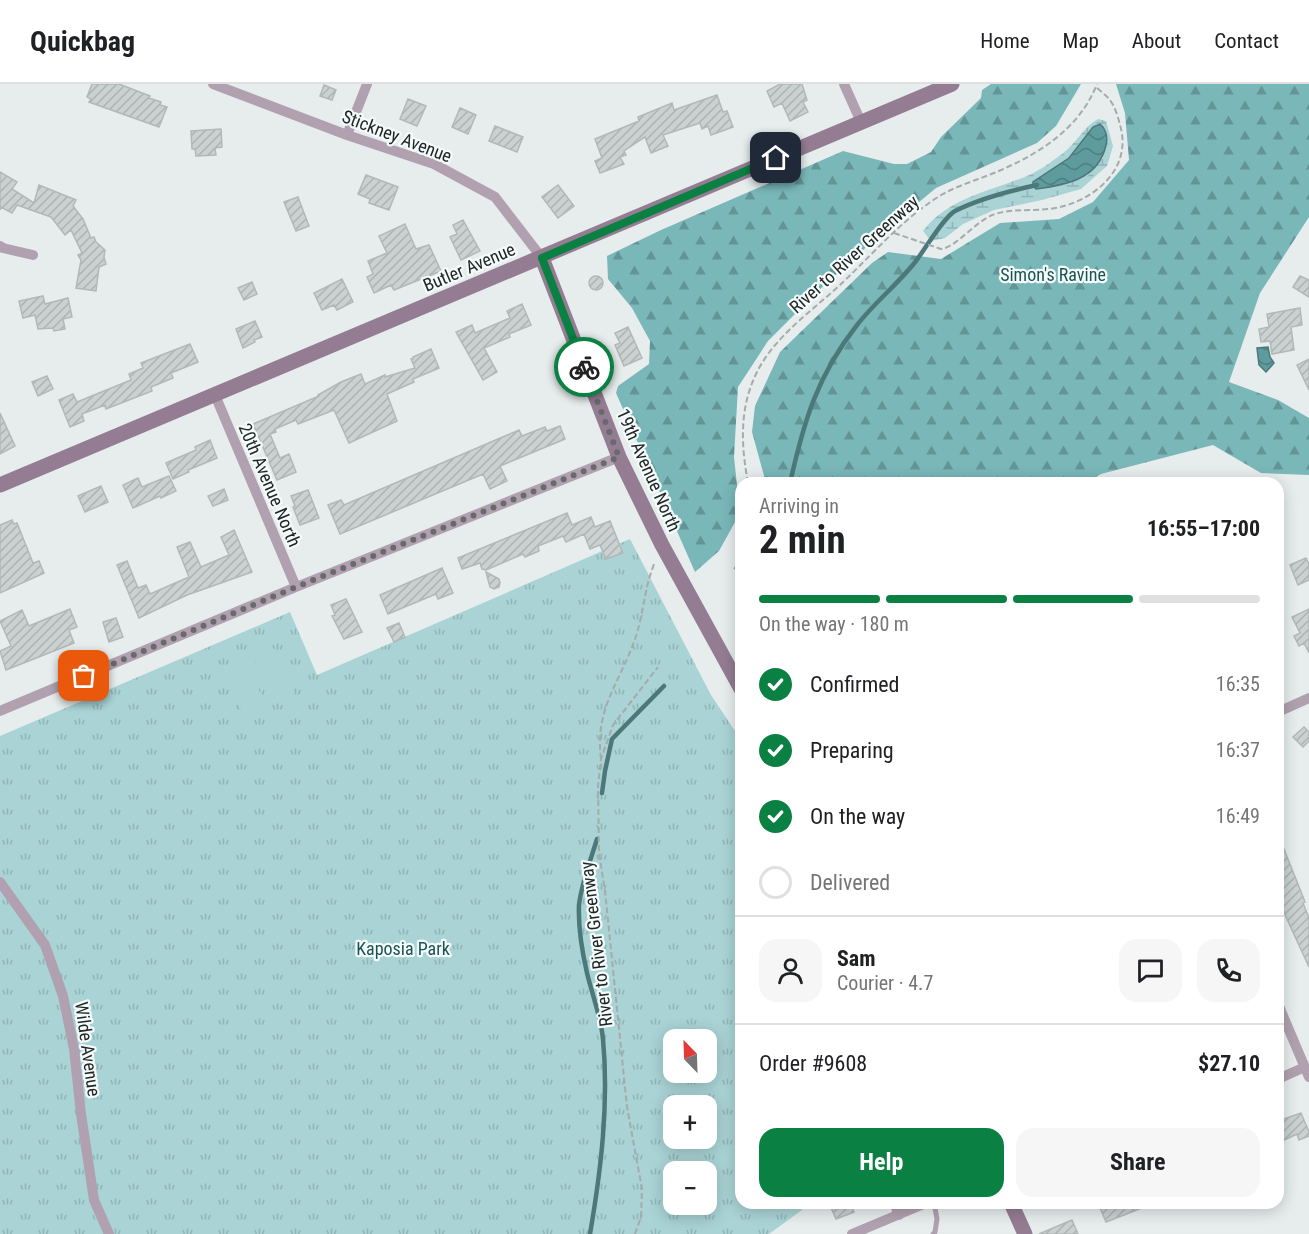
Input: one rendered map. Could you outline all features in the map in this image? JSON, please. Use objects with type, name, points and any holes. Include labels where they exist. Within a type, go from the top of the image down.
[{"type":"street","name":"Stickney Avenue","points":[[213,84],[347,135],[434,164],[495,197],[542,258]]},
{"type":"street","points":[[347,135],[367,84]]},
{"type":"street","points":[[844,84],[861,122]]},
{"type":"street","name":"Butler Avenue","points":[[0,485],[952,84]]},
{"type":"street","points":[[0,246],[33,255]]},
{"type":"street","name":"19th Avenue North","points":[[542,258],[619,457],[662,545],[735,678]]},
{"type":"street","name":"20th Avenue North","points":[[215,394],[296,587]]},
{"type":"street","points":[[0,711],[296,587],[619,457]]},
{"type":"street","points":[[1284,709],[1309,698]]},
{"type":"street","name":"Wilde Avenue","points":[[0,882],[45,945],[63,996],[74,1048],[94,1200],[109,1234]]},
{"type":"street","points":[[1284,1018],[1307,1072],[1284,1078]]},
{"type":"street","points":[[896,1209],[899,1215]]},
{"type":"street","points":[[857,1233],[912,1209]]},
{"type":"street","points":[[1014,1209],[1025,1234]]},
{"type":"lane","points":[[933,1234],[937,1219],[935,1209]]},
{"type":"path","name":"River to River Greenway","points":[[747,477],[743,453],[742,422],[757,372],[780,339],[922,208],[943,194],[1003,169],[1048,146],[1077,118],[1089,102],[1096,85]]},
{"type":"path","points":[[894,233],[941,249],[952,245],[983,219],[1007,212],[1061,207],[1094,192],[1118,167],[1124,143],[1122,129],[1110,100],[1096,85]]},
{"type":"path","points":[[601,759],[599,735],[607,701],[636,635],[648,577],[662,545]]},
{"type":"path","name":"River to River Greenway","points":[[635,1234],[641,1217],[642,1189],[627,1107],[605,891],[599,853],[598,786],[601,759],[613,725],[658,667]]},
{"type":"green space","points":[[991,84],[1081,84],[1056,126],[1037,143],[936,188],[818,291],[768,341],[738,387],[734,457],[736,477],[735,522],[719,551],[695,572],[616,393],[618,386],[649,364],[650,341],[632,308],[608,279],[607,256],[661,230],[843,151],[894,164],[907,164],[931,152],[941,137],[981,98],[982,90]]},
{"type":"green space","name":"Simon's Ravine","points":[[1116,84],[1309,84],[1309,217],[1260,293],[1229,382],[1278,400],[1309,418],[1309,475],[1261,473],[1213,445],[1096,477],[764,477],[752,432],[755,406],[780,352],[872,263],[888,252],[941,259],[1000,223],[1059,219],[1093,202],[1129,160],[1125,113]]},
{"type":"green space","points":[[1098,119],[1106,121],[1113,146],[1107,166],[1081,189],[994,210],[963,224],[945,238],[931,241],[923,231],[933,220],[957,203],[1036,172],[1067,150]],"holes":[[[1093,127],[1107,141],[1103,158],[1087,176],[1034,182],[1069,158]]]},
{"type":"green space","name":"Kaposia Park","points":[[630,539],[711,695],[735,731],[735,1209],[802,1210],[769,1234],[0,1234],[0,736],[290,612],[317,675]]},
{"type":"green space","points":[[274,648],[294,694],[273,704],[253,658]]},
{"type":"green space","points":[[246,660],[266,706],[244,716],[224,669]]},
{"type":"water","points":[[1100,124],[1106,134],[1106,145],[1096,166],[1089,173],[1059,185],[1036,189],[1033,186],[1033,182],[1069,158],[1093,127]]},
{"type":"water","points":[[1268,347],[1274,363],[1266,372],[1259,365],[1257,348]]},
{"type":"building","points":[[92,84],[119,84],[161,102],[160,105],[167,107],[159,127],[89,102],[91,99],[87,97]]},
{"type":"building","points":[[780,84],[802,84],[807,100],[803,102],[808,112],[790,121],[782,103],[774,107],[767,91]]},
{"type":"building","points":[[324,85],[336,90],[332,100],[320,96]]},
{"type":"building","points":[[717,95],[723,112],[727,111],[733,127],[711,135],[708,126],[702,129],[700,123],[663,135],[668,146],[651,153],[645,137],[624,151],[626,155],[620,157],[624,164],[600,173],[595,161],[602,158],[595,139],[639,121],[638,117],[672,103],[674,110]]},
{"type":"building","points":[[408,99],[426,106],[417,126],[400,119]]},
{"type":"building","points":[[460,108],[476,115],[468,134],[452,127]]},
{"type":"building","points":[[495,126],[523,137],[517,152],[489,141]]},
{"type":"building","points":[[221,129],[222,147],[215,148],[216,155],[196,156],[195,149],[192,149],[191,131]]},
{"type":"building","points":[[0,172],[17,182],[12,189],[34,203],[39,185],[76,200],[73,206],[83,219],[91,238],[94,237],[105,250],[106,264],[99,267],[96,291],[76,288],[81,260],[78,255],[82,253],[71,230],[65,235],[51,217],[17,205],[12,213],[1,207],[0,210]]},
{"type":"building","points":[[366,175],[398,187],[389,210],[369,203],[370,199],[358,194]]},
{"type":"building","points":[[558,185],[574,206],[558,218],[542,197]]},
{"type":"building","points":[[298,197],[309,226],[296,231],[284,202]]},
{"type":"building","points":[[463,220],[480,251],[461,260],[450,237],[457,234],[453,225]]},
{"type":"building","points":[[405,224],[416,249],[429,245],[441,271],[394,290],[391,285],[374,293],[367,277],[373,274],[368,261],[387,253],[379,236]]},
{"type":"building","points":[[593,276],[599,276],[603,283],[599,290],[593,290],[589,286],[589,280]]},
{"type":"building","points":[[1300,276],[1309,280],[1309,297],[1293,287]]},
{"type":"building","points":[[342,279],[353,302],[337,310],[334,305],[322,310],[314,293]]},
{"type":"building","points":[[252,282],[257,294],[244,300],[238,288]]},
{"type":"building","points":[[43,296],[45,304],[68,298],[72,317],[63,319],[65,329],[54,331],[53,328],[38,329],[35,315],[23,318],[19,301]]},
{"type":"building","points":[[522,304],[531,325],[484,348],[497,372],[483,380],[456,332],[472,325],[475,333],[510,318],[507,311]]},
{"type":"building","points":[[1300,308],[1302,325],[1291,327],[1294,350],[1272,354],[1270,341],[1261,342],[1259,329],[1269,327],[1267,314]]},
{"type":"building","points":[[255,321],[262,337],[243,348],[236,329]]},
{"type":"building","points":[[628,327],[642,358],[624,366],[615,345],[620,343],[615,333]]},
{"type":"building","points":[[190,344],[198,362],[171,373],[173,378],[151,387],[152,391],[106,409],[105,405],[82,414],[84,421],[70,427],[59,400],[73,394],[77,402],[131,380],[129,374],[143,368],[141,363]]},
{"type":"building","points":[[431,349],[439,368],[387,394],[397,421],[349,443],[334,410],[298,424],[296,420],[275,429],[276,432],[270,434],[280,458],[289,454],[296,472],[277,480],[253,424],[319,396],[341,382],[361,374],[365,384],[385,375],[385,377],[415,368],[411,359]]},
{"type":"building","points":[[1309,359],[1309,390],[1297,365]]},
{"type":"building","points":[[47,376],[53,389],[38,396],[32,382]]},
{"type":"building","points":[[0,413],[15,446],[0,454]]},
{"type":"building","points":[[560,426],[565,439],[500,466],[507,481],[490,489],[483,474],[340,534],[328,505],[341,500],[344,505],[519,430],[522,436],[545,427],[547,431]]},
{"type":"building","points":[[210,440],[217,458],[173,479],[166,463],[196,450],[195,447]]},
{"type":"building","points":[[169,476],[176,491],[133,508],[123,485],[138,478],[142,487]]},
{"type":"building","points":[[101,486],[108,502],[85,512],[78,496]]},
{"type":"building","points":[[224,489],[228,500],[213,506],[208,496]]},
{"type":"building","points":[[308,490],[319,518],[300,525],[291,496]]},
{"type":"building","points":[[567,513],[572,525],[591,517],[595,527],[610,521],[623,553],[606,559],[600,545],[590,549],[584,534],[566,542],[563,536],[538,546],[539,551],[525,557],[523,554],[486,570],[482,569],[480,563],[462,569],[458,558]]},
{"type":"building","points":[[12,520],[14,524],[17,523],[33,563],[39,561],[44,573],[0,593],[0,525]]},
{"type":"building","points":[[234,530],[252,572],[187,595],[139,618],[117,565],[127,561],[138,588],[146,585],[150,594],[189,577],[177,547],[190,542],[201,567],[229,555],[221,537]]},
{"type":"building","points":[[1306,558],[1309,564],[1309,580],[1298,585],[1290,565]]},
{"type":"building","points":[[442,568],[453,593],[438,599],[436,594],[388,614],[380,595]]},
{"type":"building","points":[[486,572],[499,579],[499,587],[494,589],[490,587]]},
{"type":"building","points":[[346,599],[362,632],[344,639],[332,616],[335,615],[331,605]]},
{"type":"building","points":[[70,609],[77,627],[69,630],[74,643],[6,670],[0,651],[11,646],[0,621],[22,610],[29,626]]},
{"type":"building","points":[[1309,609],[1309,653],[1304,643],[1299,646],[1294,636],[1300,633],[1292,617]]},
{"type":"building","points":[[116,618],[123,637],[109,642],[103,622]]},
{"type":"building","points":[[399,623],[405,637],[394,642],[387,628]]},
{"type":"building","points":[[1304,727],[1309,732],[1309,741],[1303,747],[1293,737]]},
{"type":"building","points":[[1284,849],[1309,918],[1309,967],[1284,912]]},
{"type":"building","points":[[1301,1113],[1309,1136],[1299,1140],[1297,1134],[1284,1140],[1284,1119]]},
{"type":"building","points":[[832,1209],[853,1209],[854,1212],[836,1219]]},
{"type":"building","points":[[1101,1209],[1139,1209],[1106,1222]]},
{"type":"building","points":[[1072,1220],[1078,1234],[1039,1234]]},
{"type":"waterway","points":[[792,477],[807,419],[832,362],[857,325],[916,261],[940,226],[951,214],[965,206],[1006,192],[1037,185]]},
{"type":"waterway","points":[[602,793],[612,739],[664,686]]},
{"type":"waterway","points":[[590,1234],[603,1137],[605,1063],[602,1031],[584,956],[579,905],[586,872],[597,839]]},
{"type":"way so far","points":[[84,676],[296,587],[619,457],[584,367]]},
{"type":"route","points":[[584,367],[542,258],[776,158]]}]
